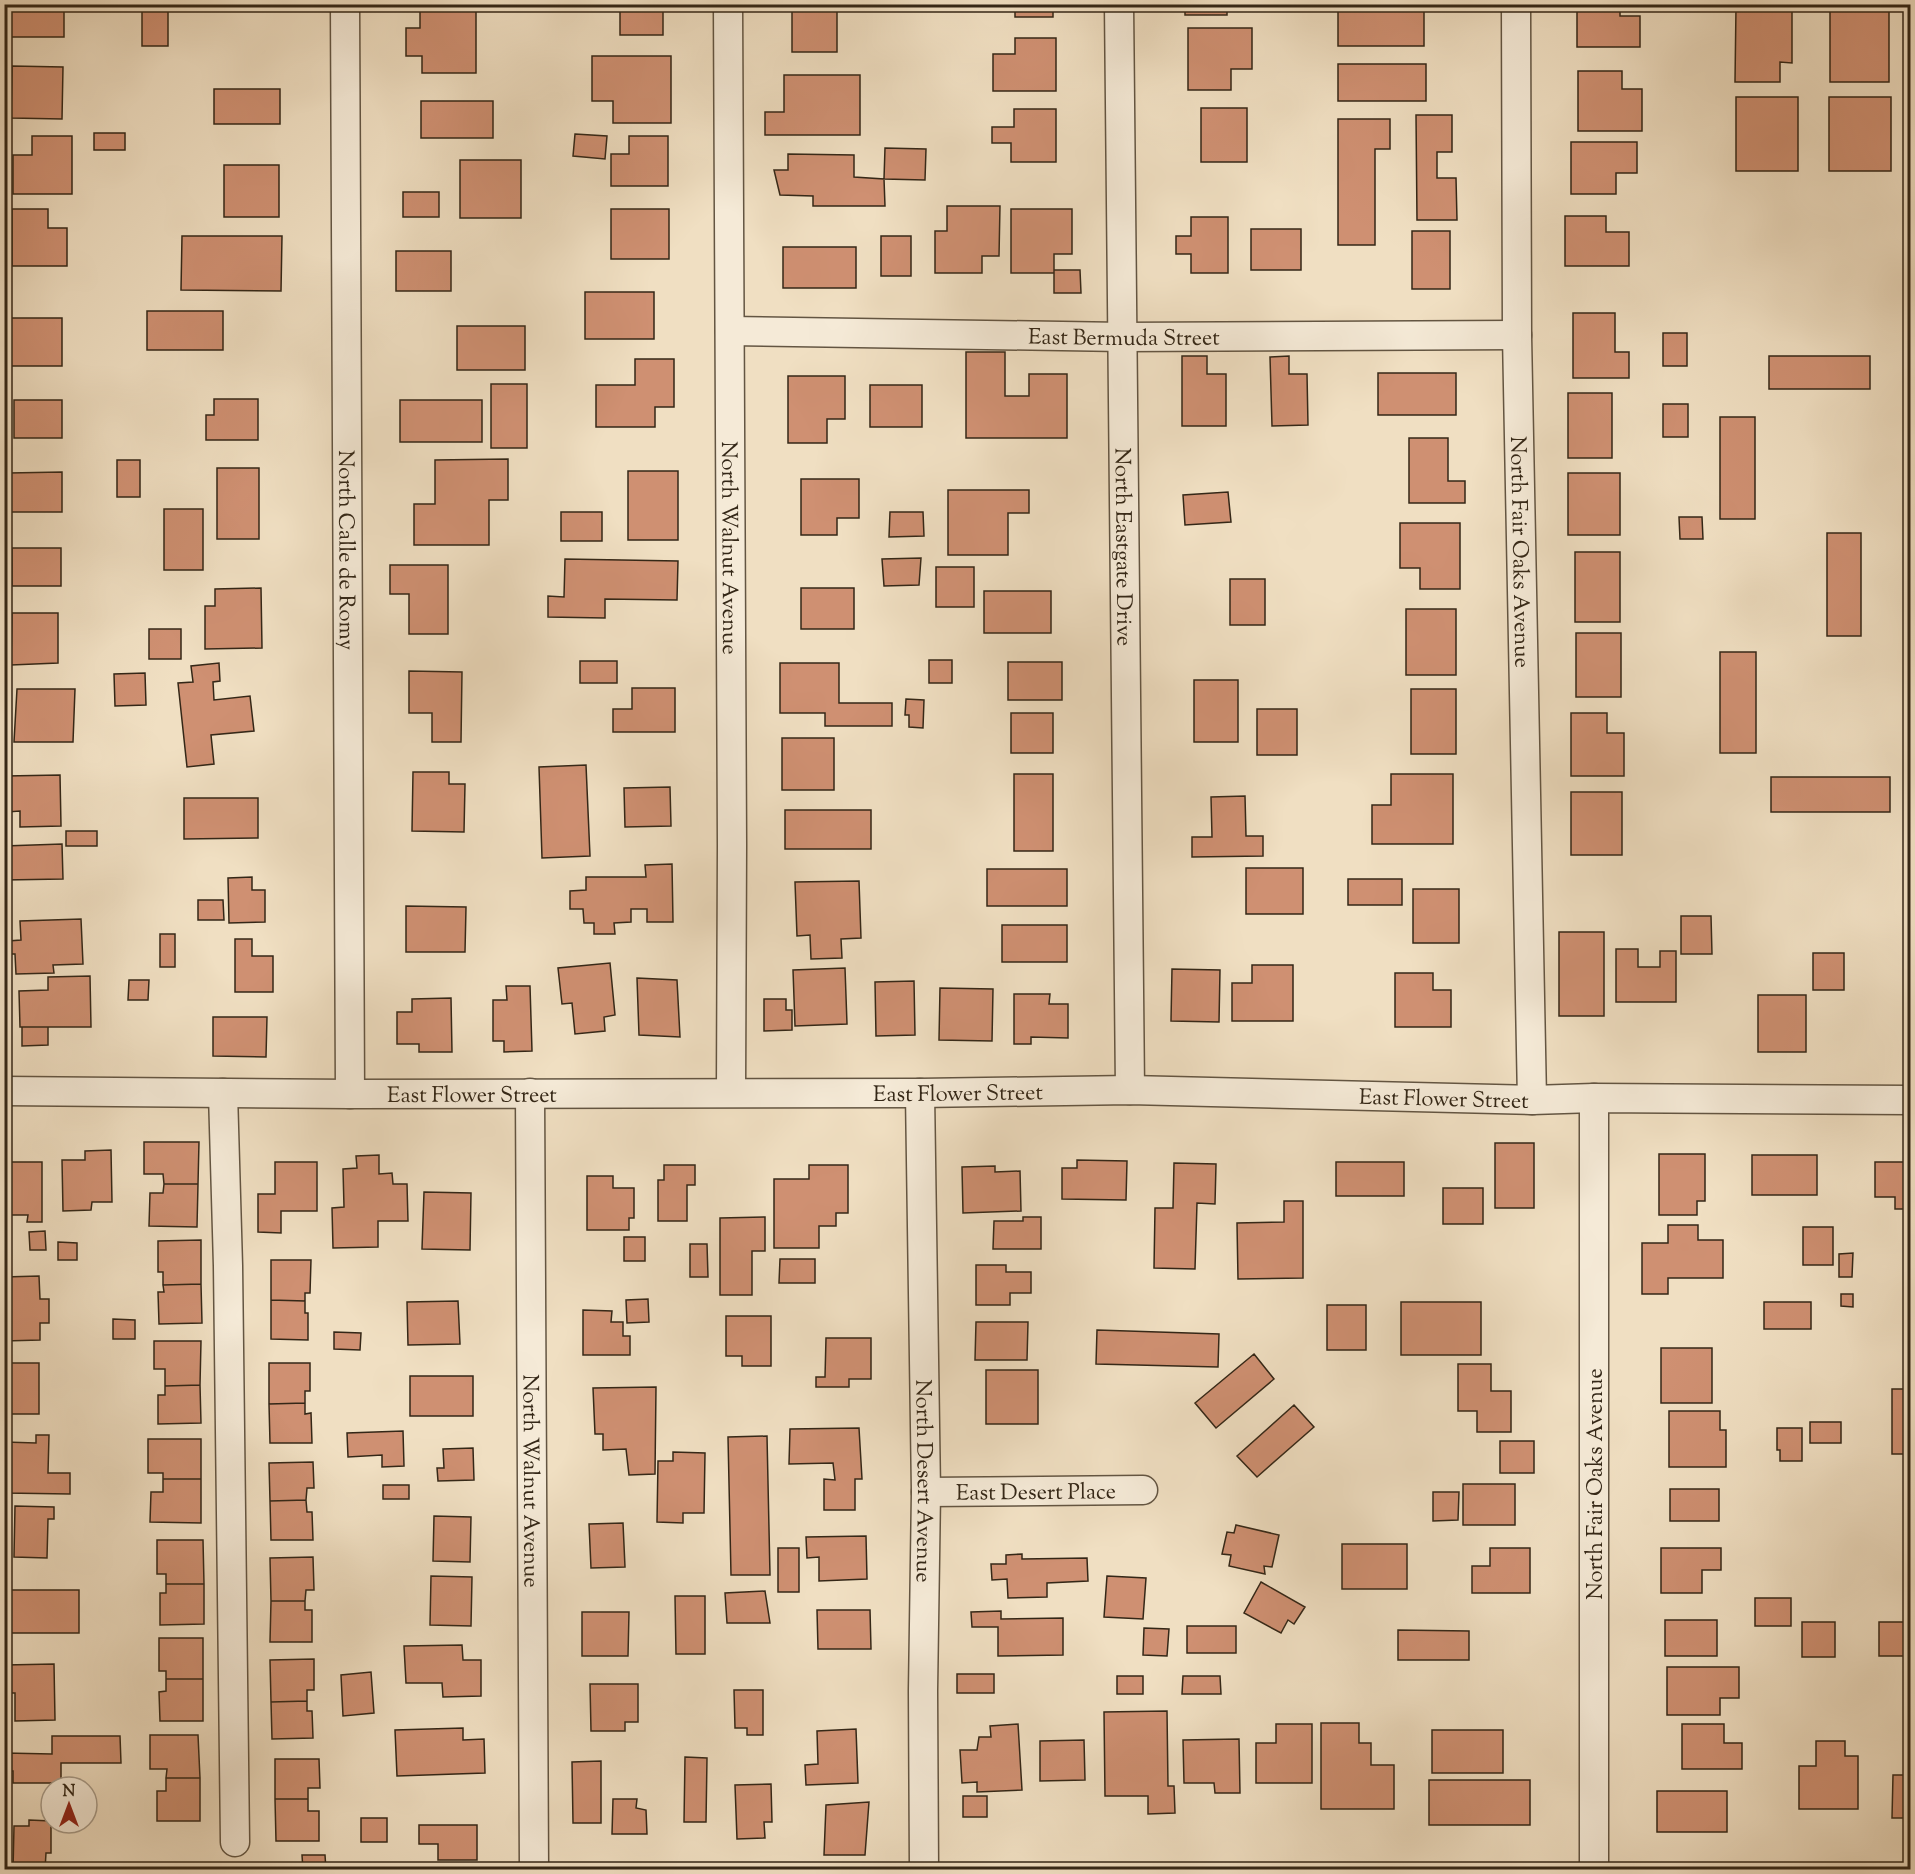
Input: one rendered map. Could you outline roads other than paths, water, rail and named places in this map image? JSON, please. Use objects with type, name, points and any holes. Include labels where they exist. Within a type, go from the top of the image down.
[{"type":"street","name":"North Calle de Romy","points":[[345,4],[350,1094]]},
{"type":"street","name":"North Walnut Avenue","points":[[728,4],[731,1092]]},
{"type":"street","name":"North Eastgate Drive","points":[[1119,4],[1130,1090]]},
{"type":"street","name":"North Fair Oaks Avenue","points":[[1516,4],[1518,335],[1532,1100]]},
{"type":"street","name":"East Bermuda Street","points":[[730,331],[1123,337],[1518,335]]},
{"type":"street","name":"East Flower Street","points":[[4,1091],[350,1094],[920,1093],[1130,1090],[1532,1100],[1594,1098],[1911,1100]]},
{"type":"street","points":[[223,1093],[228,1266],[235,1842]]},
{"type":"street","name":"North Walnut Avenue","points":[[530,1093],[534,1869]]},
{"type":"street","name":"North Desert Avenue","points":[[920,1093],[926,1492],[922,1691],[924,1869]]},
{"type":"street","name":"North Fair Oaks Avenue","points":[[1594,1098],[1594,1869]]},
{"type":"street","name":"East Desert Place","points":[[926,1492],[1143,1490]]}]
